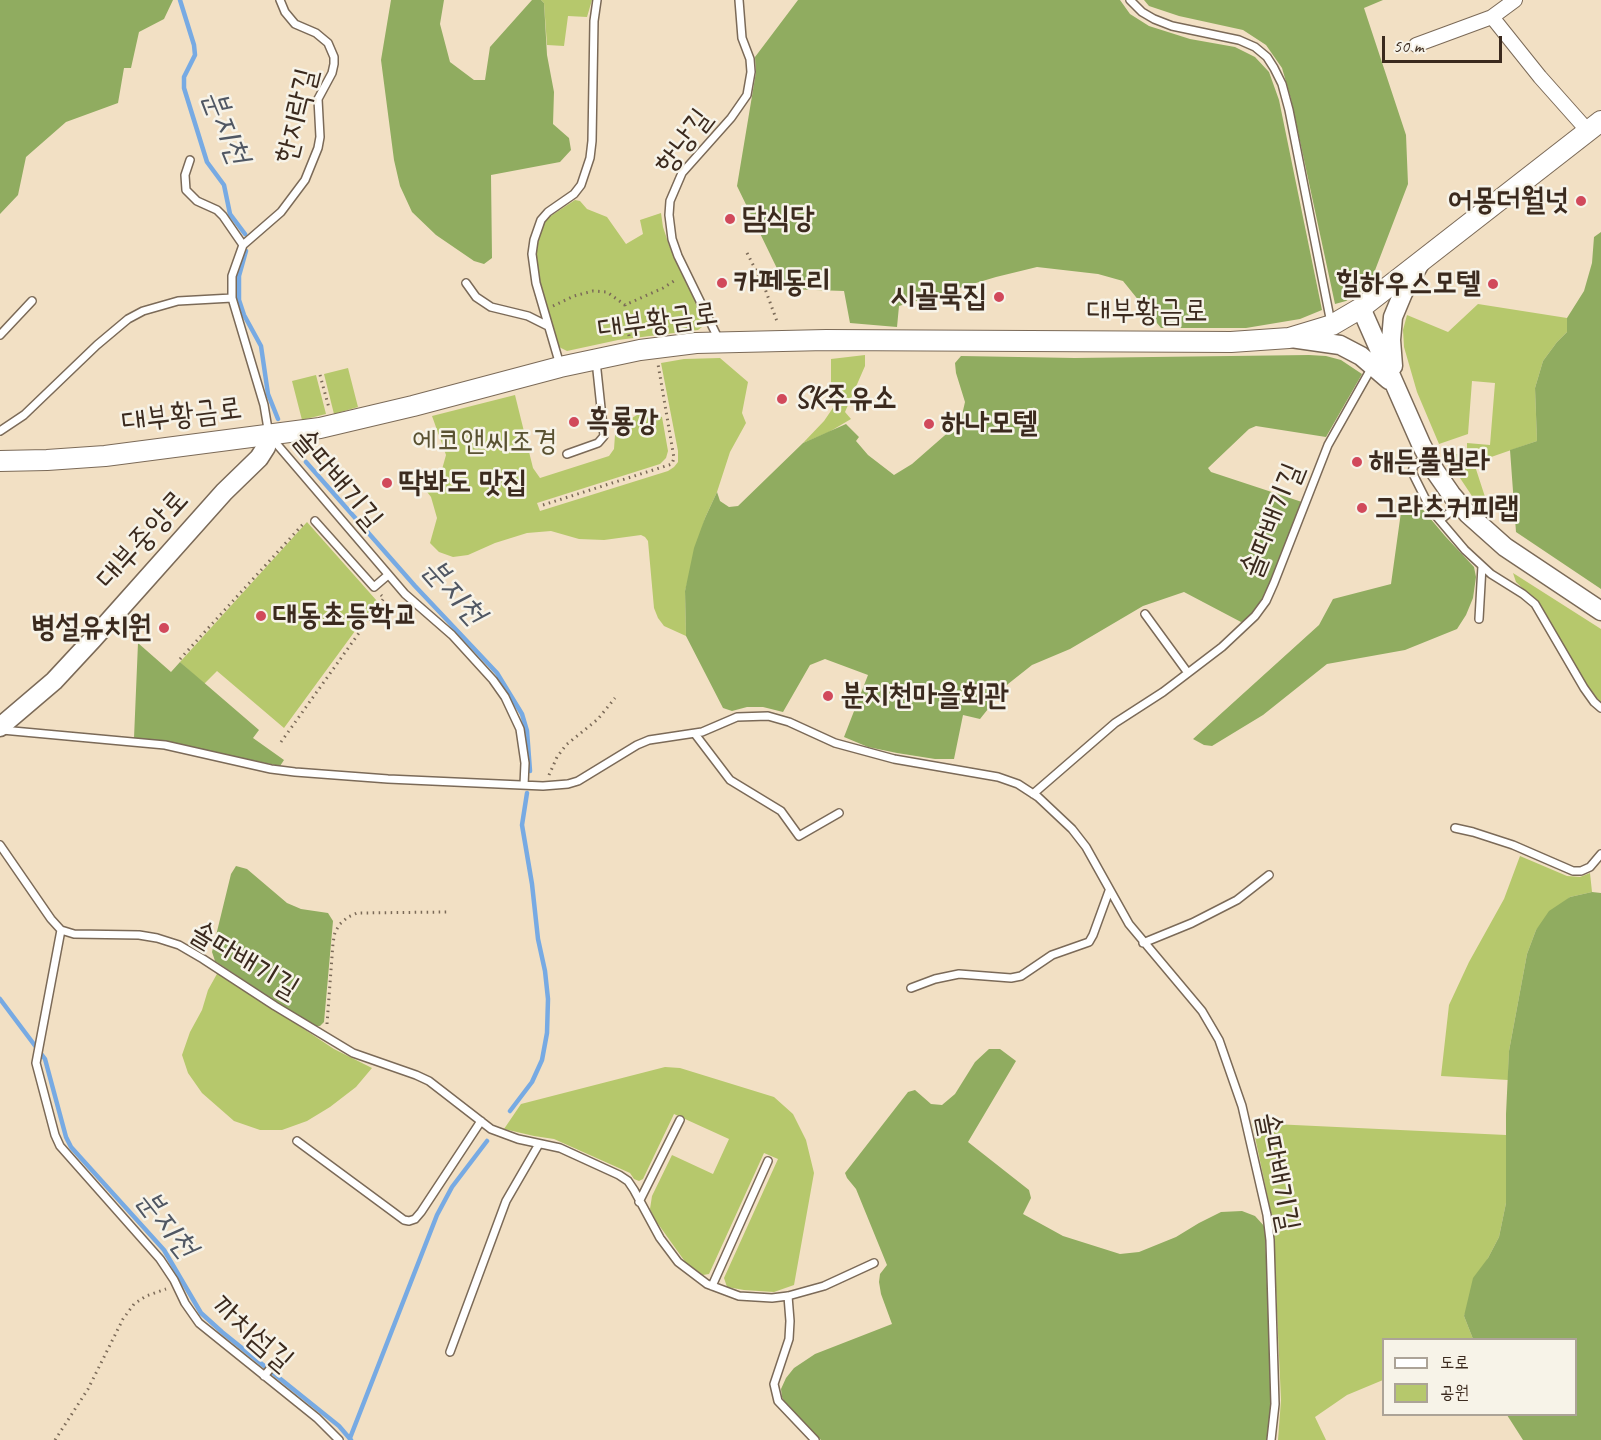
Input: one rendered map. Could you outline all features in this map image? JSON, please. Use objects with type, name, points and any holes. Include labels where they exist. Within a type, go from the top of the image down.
[{"type":"main road","name":"대부황금로","points":[[0,461],[105,456],[320,428],[560,367],[631,352],[696,343],[781,340],[1232,342],[1289,338],[1332,325],[1361,308],[1595,126]]},
{"type":"street","points":[[1416,45],[1492,18],[1515,0]]},
{"type":"street","name":"대부황금로","points":[[1492,18],[1540,77],[1595,126]]},
{"type":"street","points":[[1397,388],[1391,349],[1393,317],[1402,293],[1420,263]]},
{"type":"street","points":[[1361,308],[1428,457],[1439,477],[1460,505],[1505,548],[1601,611]]},
{"type":"street","points":[[1289,338],[1340,345],[1354,351],[1397,388]]},
{"type":"street","name":"대부중앙로","points":[[0,729],[54,681],[224,492],[259,458],[266,447],[269,435]]},
{"type":"lane","name":"한지락길","points":[[269,435],[264,405],[232,298],[232,276],[243,245],[281,212],[305,180],[318,148],[320,136],[318,99],[332,73],[334,64],[334,57],[328,43],[316,33],[295,24],[285,12],[280,0]]},
{"type":"lane","points":[[560,367],[533,266],[534,240],[541,220],[581,185],[590,158],[594,21],[597,0]]},
{"type":"lane","name":"항낭길","points":[[720,342],[672,239],[669,215],[670,201],[682,173],[747,95],[751,72],[750,59],[740,25],[739,0]]},
{"type":"lane","points":[[1130,0],[1142,12],[1172,26],[1247,43],[1267,57],[1274,68],[1282,84],[1293,131],[1332,325]]},
{"type":"lane","points":[[190,160],[185,175],[186,190],[190,196],[217,210],[243,245]]},
{"type":"lane","points":[[466,283],[476,297],[491,307],[528,316],[548,326]]},
{"type":"lane","points":[[0,431],[24,415],[97,345],[128,320],[151,309],[178,301],[232,298]]},
{"type":"lane","points":[[0,335],[32,302]]},
{"type":"lane","points":[[567,454],[598,443],[604,436],[596,360]]},
{"type":"lane","name":"솔따배기길","points":[[1033,794],[1115,723],[1188,673],[1243,629],[1266,601],[1328,445],[1373,365]]},
{"type":"lane","name":"솔따배기길","points":[[269,435],[405,594],[452,635],[481,665],[505,698],[520,729],[525,763],[524,785]]},
{"type":"lane","points":[[1428,457],[1414,465],[1412,472],[1427,502],[1465,550],[1491,574],[1535,604],[1584,688],[1601,708]]},
{"type":"lane","points":[[1440,520],[1460,505]]},
{"type":"lane","points":[[315,521],[374,587],[388,575]]},
{"type":"lane","points":[[1479,619],[1482,566]]},
{"type":"lane","points":[[1145,614],[1188,673]]},
{"type":"lane","name":"솔따배기길","points":[[0,729],[165,745],[271,769],[295,772],[388,779],[547,786],[578,781],[637,745],[649,741],[695,734],[737,717],[768,716],[789,722],[835,743],[894,759],[998,777],[1018,784],[1058,814],[1072,829],[1086,848],[1129,924],[1202,1011],[1220,1040],[1242,1106],[1267,1215],[1270,1240],[1275,1404],[1271,1440]]},
{"type":"lane","points":[[695,734],[730,780],[781,811],[799,836],[839,813]]},
{"type":"lane","points":[[1455,828],[1493,838],[1573,871],[1581,871],[1590,867],[1601,854]]},
{"type":"lane","points":[[0,845],[61,930]]},
{"type":"lane","points":[[1143,943],[1192,923],[1237,900],[1269,875]]},
{"type":"lane","points":[[911,988],[935,979],[959,974],[1011,978],[1021,976],[1052,955],[1089,942],[1094,935],[1109,891]]},
{"type":"lane","name":"솔따배기길","points":[[61,930],[74,934],[139,935],[179,945],[326,1038],[370,1060],[429,1081],[492,1129],[502,1134],[560,1148],[619,1175],[628,1181],[660,1238],[678,1262],[692,1275],[712,1286],[739,1296],[772,1299],[824,1286],[874,1263]]},
{"type":"lane","name":"까치섬길","points":[[61,930],[36,1060],[36,1068],[60,1146],[160,1259],[199,1323],[317,1418],[339,1440]]},
{"type":"lane","points":[[639,1202],[680,1120]]},
{"type":"lane","points":[[297,1140],[404,1220],[409,1221],[415,1219],[421,1212],[481,1121]]},
{"type":"lane","points":[[450,1352],[506,1201],[539,1144]]},
{"type":"lane","points":[[712,1286],[768,1161]]},
{"type":"lane","points":[[788,1296],[789,1339],[774,1384],[778,1401],[815,1440]]},
{"type":"lane","points":[[264,1376],[275,1363]]},
{"type":"path","points":[[747,253],[764,286],[778,323],[781,340]]},
{"type":"path","points":[[625,305],[663,288],[686,273]]},
{"type":"path","points":[[544,310],[574,296],[592,291],[607,292],[625,305],[631,352]]},
{"type":"path","points":[[543,505],[672,464],[674,458],[657,360]]},
{"type":"path","points":[[320,375],[330,416]]},
{"type":"path","points":[[180,659],[310,516],[315,521]]},
{"type":"path","points":[[281,742],[384,598],[374,587]]},
{"type":"path","points":[[547,786],[551,767],[566,745],[598,719],[615,698]]},
{"type":"path","points":[[326,1038],[333,943],[335,932],[340,924],[357,913],[447,912]]},
{"type":"path","points":[[55,1440],[88,1389],[123,1319],[134,1304],[160,1290],[178,1289]]},
{"type":"green space","points":[[0,0],[173,0],[164,19],[139,32],[131,68],[124,68],[118,103],[66,122],[26,157],[18,195],[0,214]]},
{"type":"green space","points":[[391,0],[444,0],[440,24],[450,62],[474,80],[485,80],[490,47],[532,0],[541,0],[544,3],[547,55],[554,92],[553,124],[569,138],[571,150],[560,162],[491,175],[492,258],[484,264],[474,261],[436,235],[412,212],[400,186],[394,160],[381,60]]},
{"type":"green space","points":[[541,0],[592,0],[587,17],[568,16],[564,46],[547,45],[544,3]]},
{"type":"green space","points":[[798,0],[1120,0],[1130,14],[1149,26],[1190,39],[1235,47],[1255,57],[1269,72],[1279,100],[1322,310],[1300,319],[1246,328],[1161,328],[1123,281],[1098,274],[1037,267],[899,306],[897,327],[850,323],[844,291],[787,289],[737,186],[756,72],[755,57]]},
{"type":"green space","points":[[1144,0],[1383,0],[1364,8],[1406,135],[1408,184],[1369,286],[1346,301],[1335,304],[1291,99],[1282,68],[1266,45],[1243,30],[1179,16],[1149,6]]},
{"type":"green space","points":[[575,200],[580,201],[587,209],[607,217],[626,244],[643,234],[640,220],[661,213],[669,245],[704,319],[702,327],[698,330],[618,340],[567,351],[559,347],[555,340],[537,270],[537,249],[540,232],[546,219]]},
{"type":"green space","points":[[1601,232],[1601,589],[1516,532],[1510,450],[1537,441],[1535,388],[1543,361],[1567,332],[1567,318],[1584,291],[1592,263],[1594,237]]},
{"type":"green space","points":[[1478,304],[1567,318],[1567,332],[1543,361],[1535,388],[1537,441],[1474,463],[1487,503],[1482,507],[1446,457],[1467,451],[1467,443],[1490,445],[1495,383],[1472,381],[1468,434],[1439,444],[1417,392],[1404,347],[1403,330],[1407,315],[1448,332]]},
{"type":"green space","points":[[865,355],[865,366],[845,412],[851,419],[803,443],[824,421],[837,402],[831,395],[831,359]]},
{"type":"green space","points":[[1309,355],[1341,360],[1362,374],[1326,437],[1256,426],[1249,429],[1208,468],[1211,472],[1302,502],[1267,590],[1259,606],[1248,620],[1241,622],[1184,592],[1143,606],[1070,649],[1032,665],[1008,684],[980,719],[963,715],[954,759],[935,759],[897,753],[868,747],[844,737],[868,675],[825,659],[810,665],[783,712],[763,707],[747,707],[732,711],[723,708],[686,636],[685,591],[694,548],[717,492],[720,501],[729,507],[738,506],[803,443],[846,424],[859,437],[856,441],[868,455],[894,475],[912,464],[952,429],[962,415],[965,402],[955,363],[961,356],[1075,358]]},
{"type":"green space","name":"에코앤씨조경","points":[[720,358],[748,382],[742,413],[746,423],[730,452],[717,492],[705,518],[685,591],[686,636],[664,626],[658,618],[654,608],[648,541],[641,535],[604,540],[579,539],[551,531],[527,533],[495,543],[468,555],[453,557],[439,552],[430,543],[437,518],[431,497],[424,488],[441,473],[446,455],[432,416],[515,395],[533,468],[540,478],[609,456],[614,449],[615,435],[623,423],[637,415],[651,414],[662,417],[668,451],[666,458],[660,464],[537,503],[540,511],[668,471],[674,467],[678,462],[678,451],[661,363],[684,359]]},
{"type":"green space","points":[[348,368],[358,407],[334,414],[324,374]]},
{"type":"green space","points":[[316,375],[326,414],[302,420],[292,381]]},
{"type":"green space","points":[[1419,505],[1474,567],[1476,577],[1473,598],[1457,629],[1405,650],[1327,664],[1263,715],[1212,746],[1204,745],[1193,739],[1319,625],[1333,599],[1391,584],[1401,512]]},
{"type":"green space","points":[[307,522],[377,601],[284,728],[217,671],[204,684],[180,662]]},
{"type":"green space","points":[[1513,573],[1601,629],[1601,703],[1587,685],[1540,605],[1516,582]]},
{"type":"green space","points":[[138,643],[171,672],[180,662],[259,730],[253,738],[284,760],[280,766],[166,742],[134,738]]},
{"type":"green space","points":[[1520,856],[1567,876],[1580,877],[1590,873],[1592,892],[1570,897],[1536,930],[1527,954],[1509,1051],[1508,1080],[1441,1076],[1449,1005],[1469,962],[1504,899]]},
{"type":"green space","points":[[236,866],[247,869],[287,903],[301,909],[328,913],[333,921],[324,1022],[320,1026],[313,1026],[215,961],[212,952],[231,874]]},
{"type":"green space","points":[[1592,892],[1601,893],[1601,1440],[1523,1440],[1508,1416],[1577,1416],[1577,1338],[1473,1338],[1464,1316],[1473,1278],[1488,1258],[1499,1237],[1506,1203],[1509,1051],[1527,954],[1536,930],[1549,911],[1570,897]]},
{"type":"green space","points":[[218,972],[334,1049],[372,1068],[356,1087],[307,1121],[282,1130],[260,1130],[234,1121],[202,1093],[188,1073],[182,1055],[190,1032],[202,1010],[208,990]]},
{"type":"green space","points":[[989,1049],[1000,1049],[1016,1061],[968,1142],[1029,1190],[1031,1198],[1023,1214],[1063,1236],[1120,1254],[1139,1252],[1176,1237],[1221,1212],[1242,1211],[1255,1216],[1265,1227],[1271,1402],[1267,1440],[821,1440],[786,1405],[781,1389],[794,1368],[815,1354],[892,1324],[879,1282],[880,1274],[887,1265],[856,1189],[845,1173],[908,1092],[915,1090],[931,1104],[942,1105],[955,1094],[975,1062]]},
{"type":"green space","points":[[665,1067],[680,1068],[774,1097],[793,1114],[806,1140],[814,1173],[794,1285],[774,1292],[744,1290],[727,1287],[724,1278],[778,1159],[764,1153],[709,1274],[703,1275],[686,1263],[656,1221],[650,1209],[652,1196],[672,1155],[713,1174],[729,1139],[674,1114],[643,1179],[639,1181],[634,1179],[630,1173],[554,1139],[504,1129],[521,1104]]},
{"type":"green space","points":[[1252,1123],[1506,1135],[1506,1203],[1499,1237],[1464,1316],[1473,1338],[1382,1338],[1382,1380],[1347,1395],[1315,1417],[1326,1440],[1278,1440],[1281,1400],[1273,1222]]},
{"type":"waterway","name":"분지천","points":[[180,0],[195,55],[184,77],[184,88],[207,162],[224,185],[230,214],[245,234]]},
{"type":"waterway","name":"분지천","points":[[246,251],[239,276],[239,300],[244,315],[261,346],[268,394],[278,419]]},
{"type":"waterway","name":"분지천","points":[[306,462],[415,586],[497,673],[522,714],[527,731],[530,771]]},
{"type":"waterway","name":"분지천","points":[[510,1111],[532,1082],[542,1060],[547,1033],[548,999],[545,971],[538,939],[522,825],[527,793]]},
{"type":"waterway","name":"분지천","points":[[0,999],[45,1059],[66,1137],[71,1147],[164,1250],[201,1313],[339,1426],[351,1440]]},
{"type":"waterway","name":"분지천","points":[[350,1438],[437,1215],[452,1187],[487,1141]]},
{"type":"place","name":"어몽더월넛","points":[[1581,201]]},
{"type":"place","name":"담식당","points":[[730,219]]},
{"type":"place","name":"카페동리","points":[[722,283]]},
{"type":"place","name":"힐하우스모텔","points":[[1493,284]]},
{"type":"place","name":"시골묵집","points":[[999,297]]},
{"type":"place","name":"SK주유소","points":[[782,399]]},
{"type":"place","name":"흑룡강","points":[[574,422]]},
{"type":"place","name":"하나모텔","points":[[929,424]]},
{"type":"place","name":"해든풀빌라","points":[[1357,462]]},
{"type":"place","name":"딱봐도 맛집","points":[[387,483]]},
{"type":"place","name":"그라츠커피랩","points":[[1362,508]]},
{"type":"place","name":"대동초등학교","points":[[261,616]]},
{"type":"place","name":"병설유치원","points":[[164,628]]},
{"type":"place","name":"분지천마을회관","points":[[828,696]]}]
